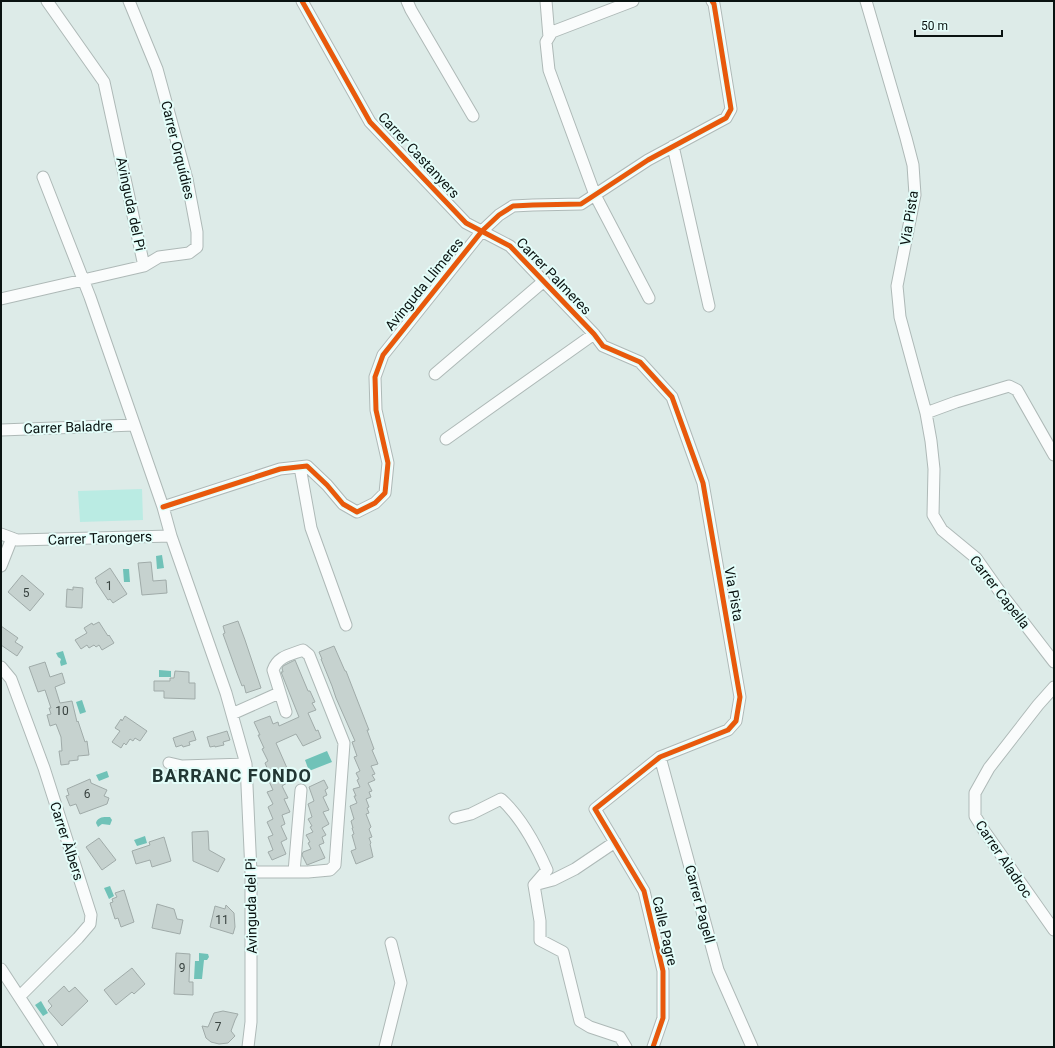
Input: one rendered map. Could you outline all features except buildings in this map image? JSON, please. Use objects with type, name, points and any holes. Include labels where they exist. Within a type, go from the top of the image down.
[{"type":"street","name":"Avinguda del Pi","points":[[1,299],[144,266],[104,82],[47,1]]},
{"type":"street","name":"Carrer Orquídies","points":[[129,1],[157,69],[186,179],[197,232],[197,247],[189,254],[159,257],[144,266]]},
{"type":"street","name":"Carrer Castanyers","points":[[302,1],[370,122],[466,223],[482,231]]},
{"type":"street","points":[[407,1],[410,10],[473,116]]},
{"type":"street","points":[[546,1],[549,37]]},
{"type":"street","points":[[633,1],[552,32],[546,42],[549,70],[595,195],[649,298]]},
{"type":"street","name":"Avinguda Llimeres","points":[[300,467],[307,466],[343,504],[357,512],[375,503],[385,493],[388,463],[376,410],[375,377],[383,355],[482,231],[499,215],[513,206],[581,204],[648,160],[726,118],[731,109],[714,4],[712,1]]},
{"type":"street","name":"Via Pista","points":[[866,1],[913,165],[915,195],[897,286],[900,318],[926,413]]},
{"type":"street","points":[[674,146],[708,306]]},
{"type":"street","points":[[43,177],[84,281],[163,507],[280,469],[300,467],[311,528],[346,625]]},
{"type":"street","name":"Carrer Palmeres","points":[[482,231],[510,246],[594,334],[603,346]]},
{"type":"street","name":"Carrer Palmeres","points":[[435,374],[544,282]]},
{"type":"street","name":"Carrer Palmeres","points":[[446,439],[594,334]]},
{"type":"street","name":"Via Pista","points":[[595,809],[660,757],[728,730],[736,721],[740,697],[703,483],[672,397],[640,362],[603,346]]},
{"type":"street","points":[[926,413],[1009,386],[1017,390],[1054,455]]},
{"type":"street","name":"Carrer Capella","points":[[926,413],[934,469],[933,515],[942,530],[976,558],[1000,592],[1054,662]]},
{"type":"street","name":"Carrer Baladre","points":[[1,430],[134,425]]},
{"type":"street","name":"Carrer Tarongers","points":[[1,534],[17,540],[171,536],[163,507]]},
{"type":"street","name":"Avinguda del Pi","points":[[171,536],[226,693],[246,764],[251,872],[252,1022],[248,1047]]},
{"type":"street","points":[[1,566],[12,538]]},
{"type":"street","points":[[251,872],[330,870],[335,865],[344,743],[309,655],[303,650],[280,658],[275,663],[273,670],[286,712]]},
{"type":"street","name":"Carrer Àlbers","points":[[1,667],[11,679],[38,754],[91,915],[90,924],[78,938],[20,996]]},
{"type":"street","name":"Carrer Aladroc","points":[[1054,687],[1038,705],[989,768],[975,793],[976,816],[985,832],[1054,930]]},
{"type":"street","points":[[232,714],[279,693]]},
{"type":"street","name":"Carrer Pagell","points":[[660,757],[718,970],[752,1047]]},
{"type":"street","points":[[169,762],[182,766],[246,764]]},
{"type":"street","points":[[294,872],[301,790]]},
{"type":"street","points":[[455,818],[472,814],[501,799],[508,805],[537,847],[547,870],[534,885]]},
{"type":"street","name":"Calle Pagre","points":[[595,809],[644,891],[663,971],[663,1018],[653,1047]]},
{"type":"street","points":[[534,885],[553,880],[575,869],[615,842]]},
{"type":"street","points":[[534,885],[540,921],[540,940],[563,952],[580,1021],[590,1027],[620,1037],[626,1047]]},
{"type":"street","points":[[385,1047],[400,983],[391,943]]},
{"type":"street","points":[[1,969],[52,1047]]},
{"type":"shaded area","points":[[142,489],[143,520],[80,522],[78,491]]},
{"type":"shaded area","points":[[162,555],[164,568],[157,569],[156,556]]},
{"type":"shaded area","points":[[123,569],[129,569],[130,582],[124,582]]},
{"type":"shaded area","points":[[63,651],[67,664],[61,666],[61,659],[56,653]]},
{"type":"shaded area","points":[[159,670],[171,671],[171,677],[159,677]]},
{"type":"shaded area","points":[[82,700],[86,712],[80,714],[76,702]]},
{"type":"shaded area","points":[[327,751],[332,762],[309,771],[305,760]]},
{"type":"shaded area","points":[[107,771],[109,777],[99,781],[96,775]]},
{"type":"shaded area","points":[[110,817],[112,820],[110,825],[102,824],[98,827],[96,823],[97,820]]},
{"type":"shaded area","points":[[145,836],[147,843],[137,846],[134,840]]},
{"type":"shaded area","points":[[110,886],[114,896],[109,899],[104,888]]},
{"type":"shaded area","points":[[199,953],[208,954],[209,957],[207,960],[204,960],[202,979],[194,979],[195,961],[199,961]]},
{"type":"shaded area","points":[[41,1001],[48,1013],[43,1016],[35,1005]]},
{"type":"cycle path","points":[[302,1],[370,122],[466,223],[510,246],[594,334],[603,346],[640,362],[672,397],[703,483],[740,697],[736,721],[728,730],[660,757],[595,809],[644,891],[663,971],[663,1018],[653,1047]]},
{"type":"cycle path","points":[[163,507],[280,469],[307,466],[327,485],[343,504],[357,512],[375,503],[385,493],[388,463],[376,410],[375,377],[383,355],[482,231],[499,215],[513,206],[581,204],[648,160],[726,118],[731,109],[714,4],[712,1]]},
{"type":"district","name":"BARRANC FONDO","points":[[232,776]]}]
